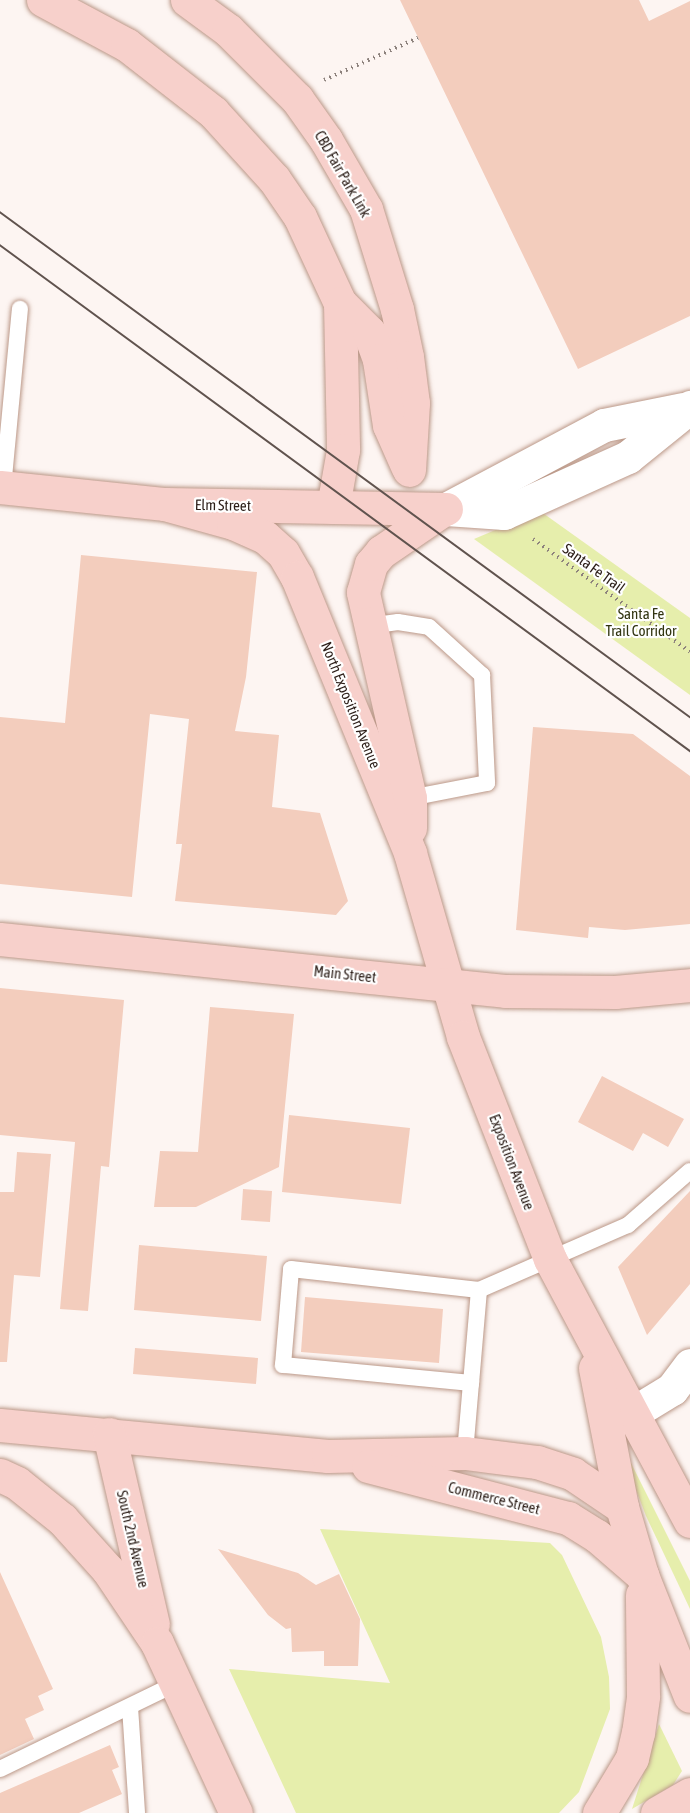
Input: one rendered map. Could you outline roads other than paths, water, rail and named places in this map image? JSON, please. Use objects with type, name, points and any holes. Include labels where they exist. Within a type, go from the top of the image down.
[{"type":"main road","points":[[43,0],[127,45],[213,112],[274,179],[300,217],[340,303],[369,332],[379,360],[389,425],[409,470],[424,492],[446,508],[398,537],[371,564],[363,592],[410,798],[410,853]]},
{"type":"main road","name":"CBD Fair Park Link","points":[[187,0],[228,30],[297,99],[326,140],[366,209],[397,309],[406,357],[413,403],[409,470]]},
{"type":"main road","points":[[333,507],[344,450],[340,303]]},
{"type":"main road","name":"Elm Street","points":[[1,488],[165,504],[446,508]]},
{"type":"main road","name":"North Exposition Avenue","points":[[165,504],[233,523],[265,537],[283,553],[320,627],[410,853],[446,984]]},
{"type":"main road","name":"Main Street","points":[[0,939],[506,991],[615,992],[690,985]]},
{"type":"main road","name":"Exposition Avenue","points":[[446,984],[550,1259],[589,1336],[618,1418],[622,1507],[642,1575],[690,1696]]},
{"type":"main road","name":"Exposition Avenue","points":[[618,1418],[681,1486],[690,1521]]},
{"type":"main road","name":"Commerce Street","points":[[0,1425],[328,1456],[465,1453],[537,1462],[573,1474],[622,1507]]},
{"type":"main road","name":"South 2nd Avenue","points":[[109,1434],[157,1643]]},
{"type":"main road","name":"Commerce Street","points":[[328,1456],[568,1518],[597,1536],[642,1575]]},
{"type":"main road","name":"South 2nd Avenue","points":[[0,1475],[18,1484],[62,1519],[108,1570],[157,1643],[236,1813]]},
{"type":"main road","points":[[599,1813],[633,1758],[638,1733],[643,1696],[642,1575]]},
{"type":"main road","points":[[657,1813],[690,1794]]},
{"type":"street","name":"Elm Street","points":[[446,508],[604,425],[689,407]]},
{"type":"street","points":[[618,1418],[672,1389],[690,1365]]},
{"type":"lane","points":[[1,488],[20,309]]},
{"type":"lane","points":[[369,626],[398,622],[429,627],[482,675],[487,783],[410,798]]},
{"type":"lane","points":[[471,1383],[283,1365],[291,1269],[479,1290],[628,1226],[690,1171]]},
{"type":"lane","points":[[465,1453],[479,1290]]},
{"type":"lane","points":[[0,1769],[177,1683]]},
{"type":"lane","points":[[130,1707],[137,1812]]},
{"type":"tram line","points":[[0,212],[690,717]]},
{"type":"tram line","points":[[0,245],[690,751]]},
{"type":"park label","name":"Santa Fe Trail Corridor","points":[[641,622]]}]
